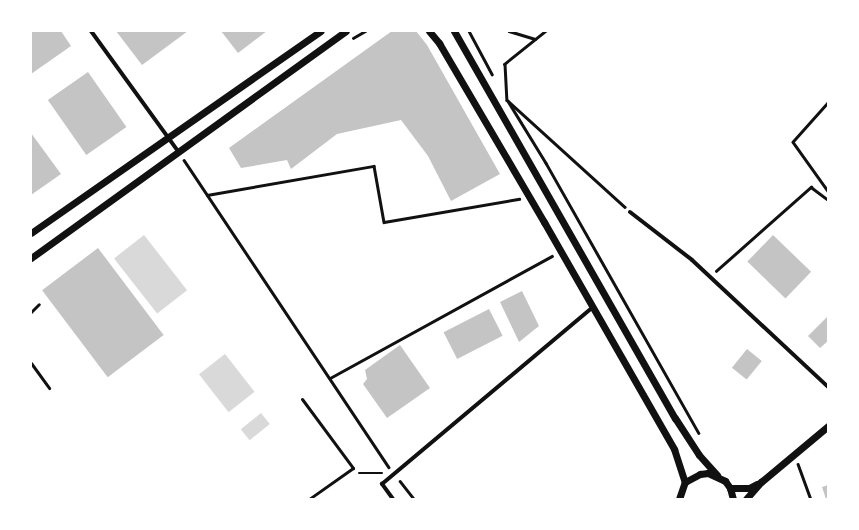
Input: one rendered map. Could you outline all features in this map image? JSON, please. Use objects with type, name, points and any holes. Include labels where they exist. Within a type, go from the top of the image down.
[{"type":"street","points":[[91,31],[178,151]]},
{"type":"street","points":[[31,258],[346,31]]},
{"type":"street","points":[[429,31],[440,43],[674,449],[686,482]]},
{"type":"street","points":[[454,31],[675,418],[699,455],[730,488],[733,499]]},
{"type":"street","points":[[31,234],[167,136],[317,32]]},
{"type":"street","points":[[630,212],[709,276],[828,387]]},
{"type":"street","points":[[393,499],[382,484],[593,307]]},
{"type":"street","points":[[746,499],[761,482],[828,426]]},
{"type":"street","points":[[679,499],[686,482],[700,474],[717,475]]},
{"type":"street","points":[[730,488],[749,488],[761,482]]},
{"type":"lane","points":[[31,312],[39,304]]},
{"type":"lane","points":[[31,364],[48,388]]},
{"type":"lane","points":[[302,399],[353,468],[309,499]]},
{"type":"path","points":[[469,31],[495,78]]},
{"type":"path","points":[[509,31],[536,39]]},
{"type":"path","points":[[546,31],[505,64],[507,100],[630,212]]},
{"type":"path","points":[[502,92],[546,163],[702,439]]},
{"type":"path","points":[[828,103],[793,142],[828,191]]},
{"type":"path","points":[[178,151],[394,474],[414,499]]},
{"type":"path","points":[[207,194],[374,166],[384,222],[530,197]]},
{"type":"path","points":[[709,276],[811,188],[828,200]]},
{"type":"path","points":[[330,378],[561,251]]},
{"type":"path","points":[[794,454],[811,499]]},
{"type":"path","points":[[354,476],[361,472],[394,474]]},
{"type":"shaded area","points":[[144,235],[187,290],[157,314],[114,258]]},
{"type":"shaded area","points":[[225,354],[255,392],[229,412],[199,374]]},
{"type":"shaded area","points":[[261,413],[270,424],[250,440],[241,429]]},
{"type":"building","points":[[31,31],[61,31],[71,46],[31,74]]},
{"type":"building","points":[[116,31],[188,31],[142,65]]},
{"type":"building","points":[[221,31],[267,31],[238,53]]},
{"type":"building","points":[[392,31],[416,31],[427,45],[500,174],[451,201],[428,156],[401,120],[337,134],[291,169],[287,160],[241,168],[229,148]]},
{"type":"building","points":[[88,72],[126,127],[86,155],[48,100]]},
{"type":"building","points":[[31,133],[61,174],[31,195]]},
{"type":"building","points":[[773,235],[811,272],[785,298],[747,262]]},
{"type":"building","points":[[98,248],[164,335],[108,377],[42,290]]},
{"type":"building","points":[[522,291],[539,326],[519,342],[500,302]]},
{"type":"building","points":[[489,309],[503,336],[457,359],[444,332]]},
{"type":"building","points":[[828,316],[828,341],[820,348],[808,336]]},
{"type":"building","points":[[400,345],[430,388],[387,418],[363,384],[367,379],[365,370]]},
{"type":"building","points":[[747,349],[762,361],[747,380],[732,368]]},
{"type":"building","points":[[828,485],[828,499],[826,499],[822,487]]}]
